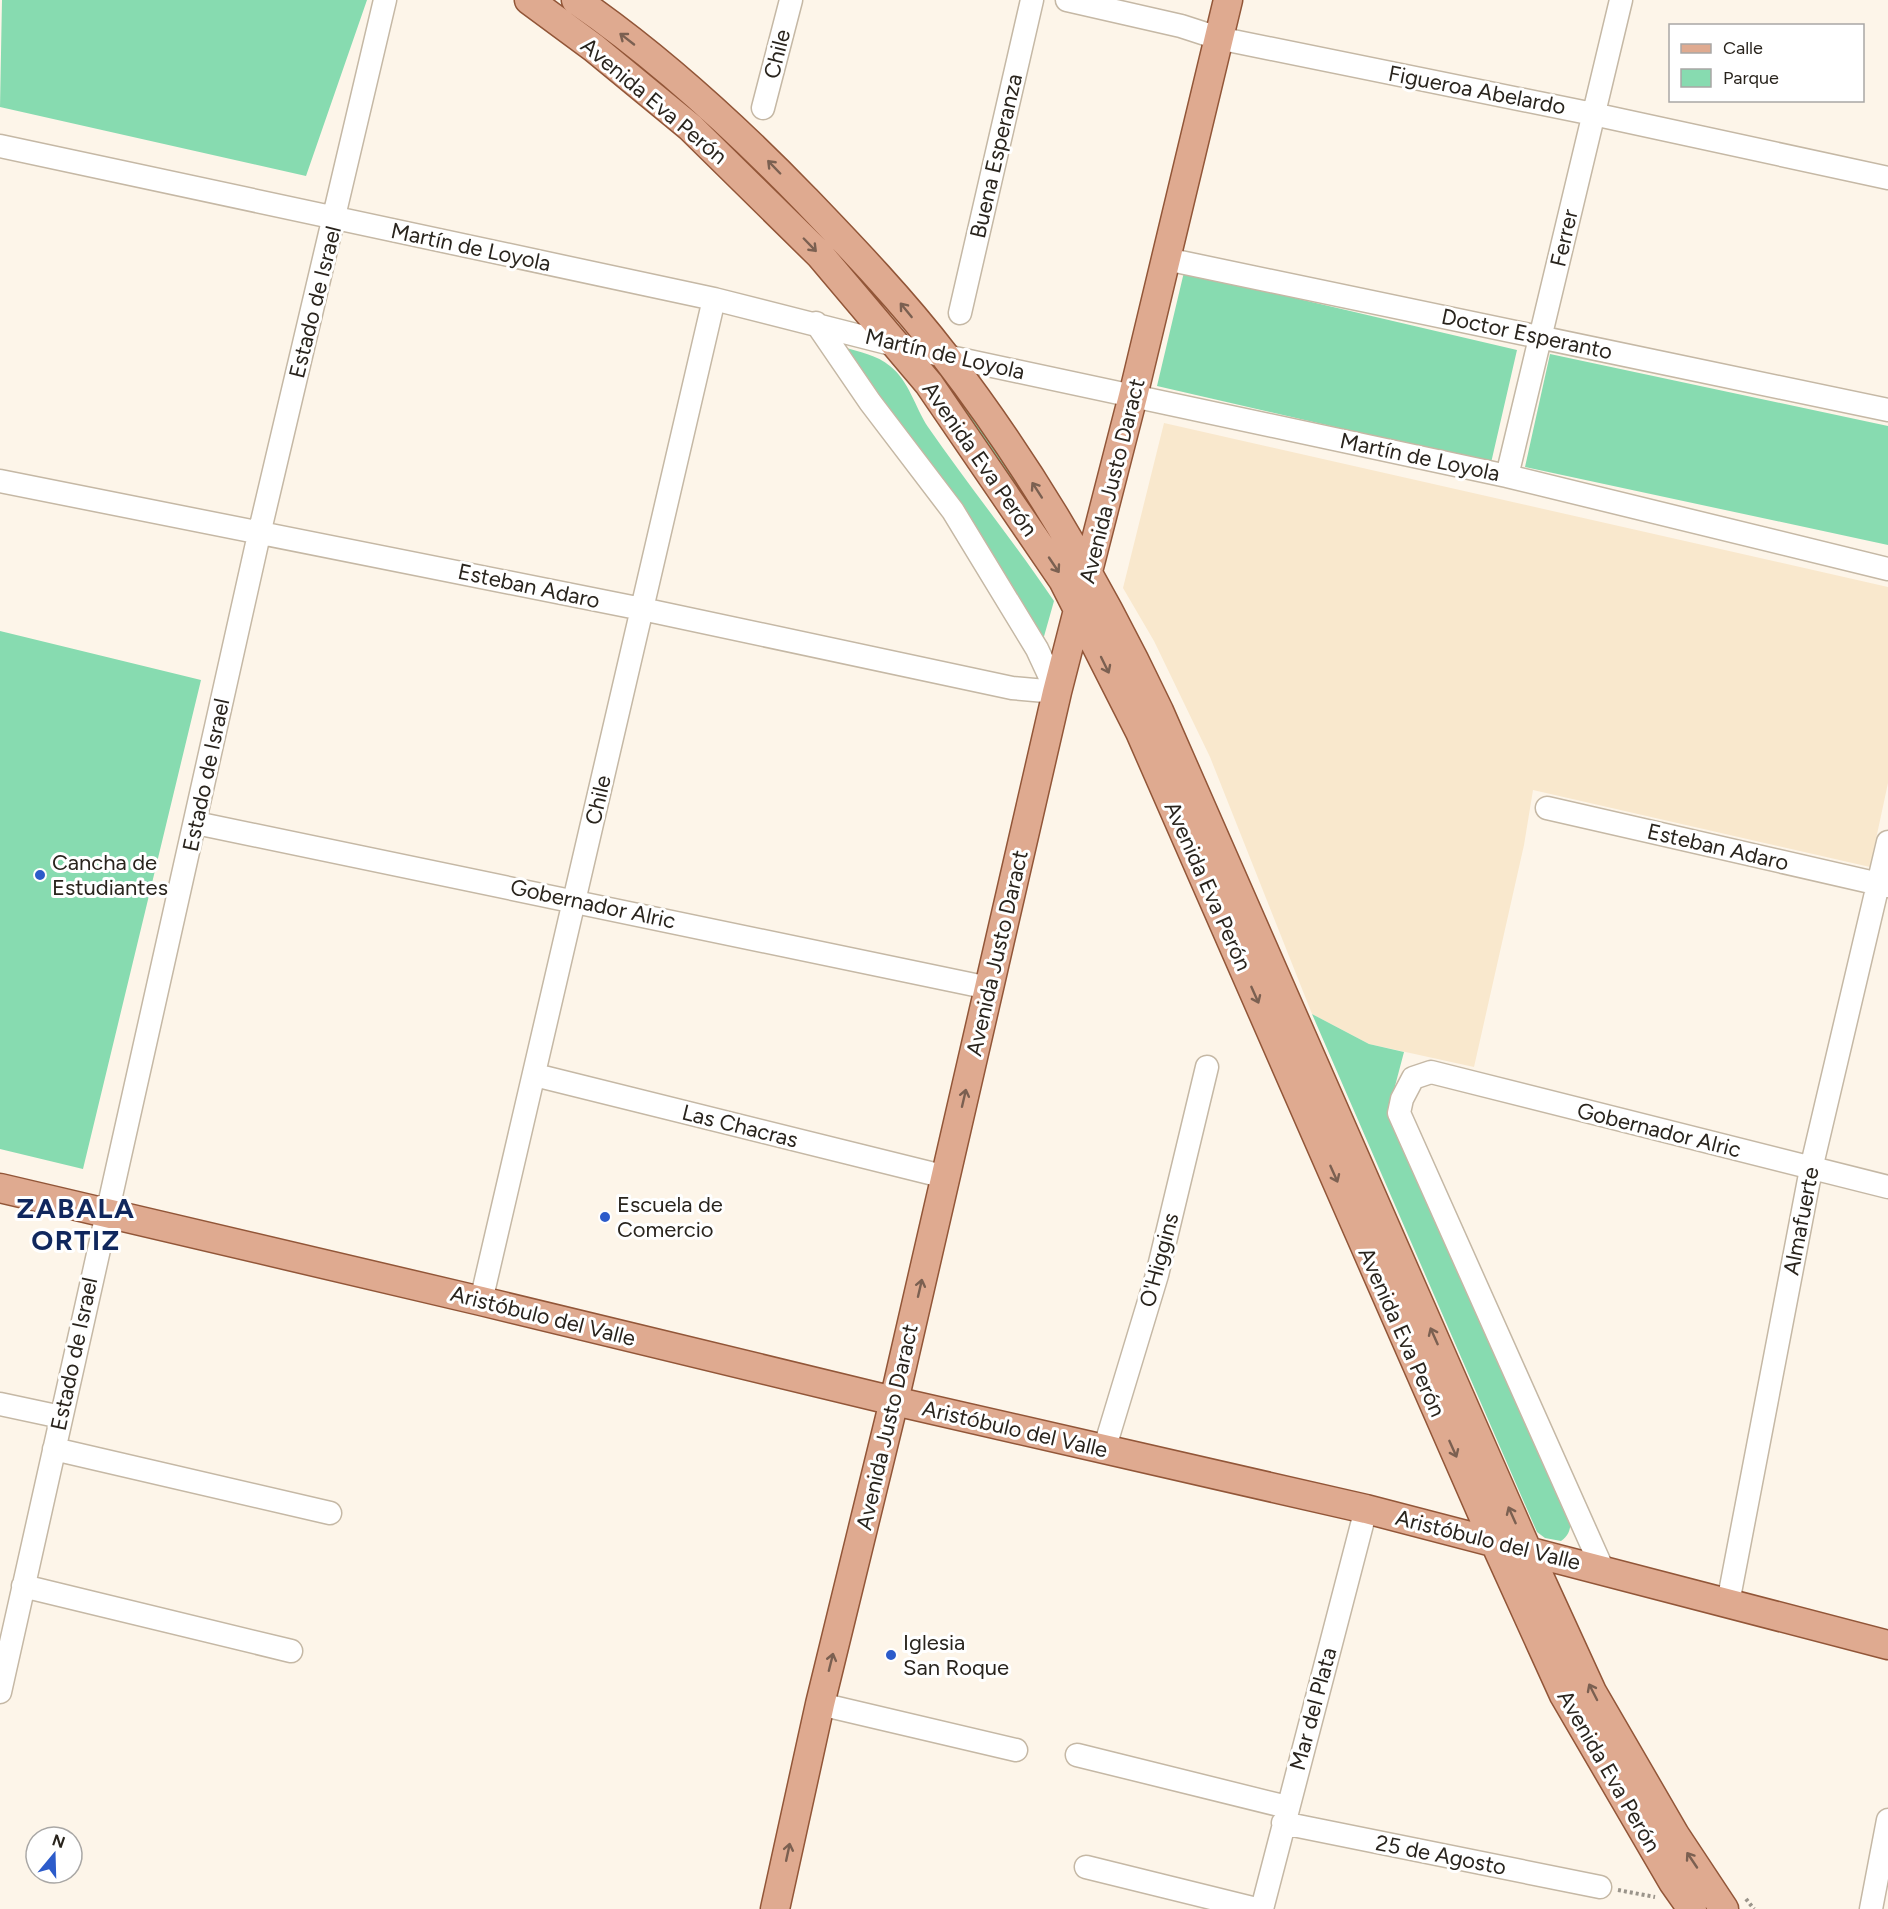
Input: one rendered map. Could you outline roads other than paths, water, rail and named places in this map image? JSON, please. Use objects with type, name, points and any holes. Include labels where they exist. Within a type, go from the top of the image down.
[{"type":"main road","name":"Avenida Eva Perón","points":[[529,0],[690,127],[745,178],[820,255],[929,384],[1063,580],[1144,742],[1495,1543],[1564,1695],[1673,1882],[1692,1909]]},
{"type":"main road","name":"Avenida Eva Perón","points":[[576,0],[674,76],[759,151],[877,275],[944,355],[1073,545],[1136,663],[1173,742],[1527,1550],[1592,1692],[1675,1835],[1724,1909]]},
{"type":"main road","name":"Avenida Justo Daract","points":[[775,1909],[820,1704],[894,1401],[1057,692],[1133,396],[1228,0]]},
{"type":"main road","name":"Aristóbulo del Valle","points":[[0,1188],[481,1300],[894,1401],[1366,1509],[1888,1645]]},
{"type":"street","name":"Estado de Israel","points":[[0,1692],[105,1214],[196,823],[260,530],[336,217],[385,0]]},
{"type":"street","name":"Chile","points":[[763,108],[791,0]]},
{"type":"street","name":"Buena Esperanza","points":[[960,313],[1032,0]]},
{"type":"street","name":"Figueroa Abelardo","points":[[1067,0],[1181,26],[1218,38],[1593,114],[1888,178]]},
{"type":"street","name":"Ferrer","points":[[1507,476],[1621,0]]},
{"type":"street","name":"Martín de Loyola","points":[[0,146],[714,299],[816,323],[899,346],[1507,476],[1888,569]]},
{"type":"street","name":"Doctor Esperanto","points":[[1166,259],[1888,410]]},
{"type":"street","name":"Chile","points":[[481,1300],[576,900],[714,299]]},
{"type":"street","points":[[816,323],[870,402],[953,511],[1037,649],[1057,692]]},
{"type":"street","name":"Esteban Adaro","points":[[0,480],[260,530],[1012,688],[1057,692]]},
{"type":"street","name":"Esteban Adaro","points":[[1547,808],[1883,885]]},
{"type":"street","name":"Gobernador Alric","points":[[196,823],[576,900],[989,988]]},
{"type":"street","name":"Almafuerte","points":[[1728,1604],[1811,1169],[1883,885],[1888,842]]},
{"type":"street","name":"O'Higgins","points":[[1104,1450],[1157,1275],[1207,1067]]},
{"type":"street","name":"Gobernador Alric","points":[[1603,1570],[1399,1113],[1402,1100],[1413,1078],[1431,1072],[1811,1169],[1888,1186]]},
{"type":"street","name":"Las Chacras","points":[[535,1075],[946,1177]]},
{"type":"street","points":[[0,1404],[60,1417]]},
{"type":"street","points":[[54,1449],[330,1513]]},
{"type":"street","name":"Mar del Plata","points":[[1262,1909],[1366,1509]]},
{"type":"street","points":[[23,1586],[291,1651]]},
{"type":"street","points":[[820,1704],[1016,1750]]},
{"type":"street","name":"25 de Agosto","points":[[1077,1755],[1285,1815],[1600,1887]]},
{"type":"street","points":[[1870,1909],[1888,1820]]},
{"type":"street","points":[[1086,1866],[1256,1909]]},
{"type":"place","name":"Cancha de Estudiantes","points":[[40,875]]},
{"type":"place","name":"Escuela de Comercio","points":[[605,1217]]},
{"type":"place","name":"Iglesia San Roque","points":[[891,1655]]},
{"type":"district","name":"ZABALA ORTIZ","points":[[76,1224]]}]
